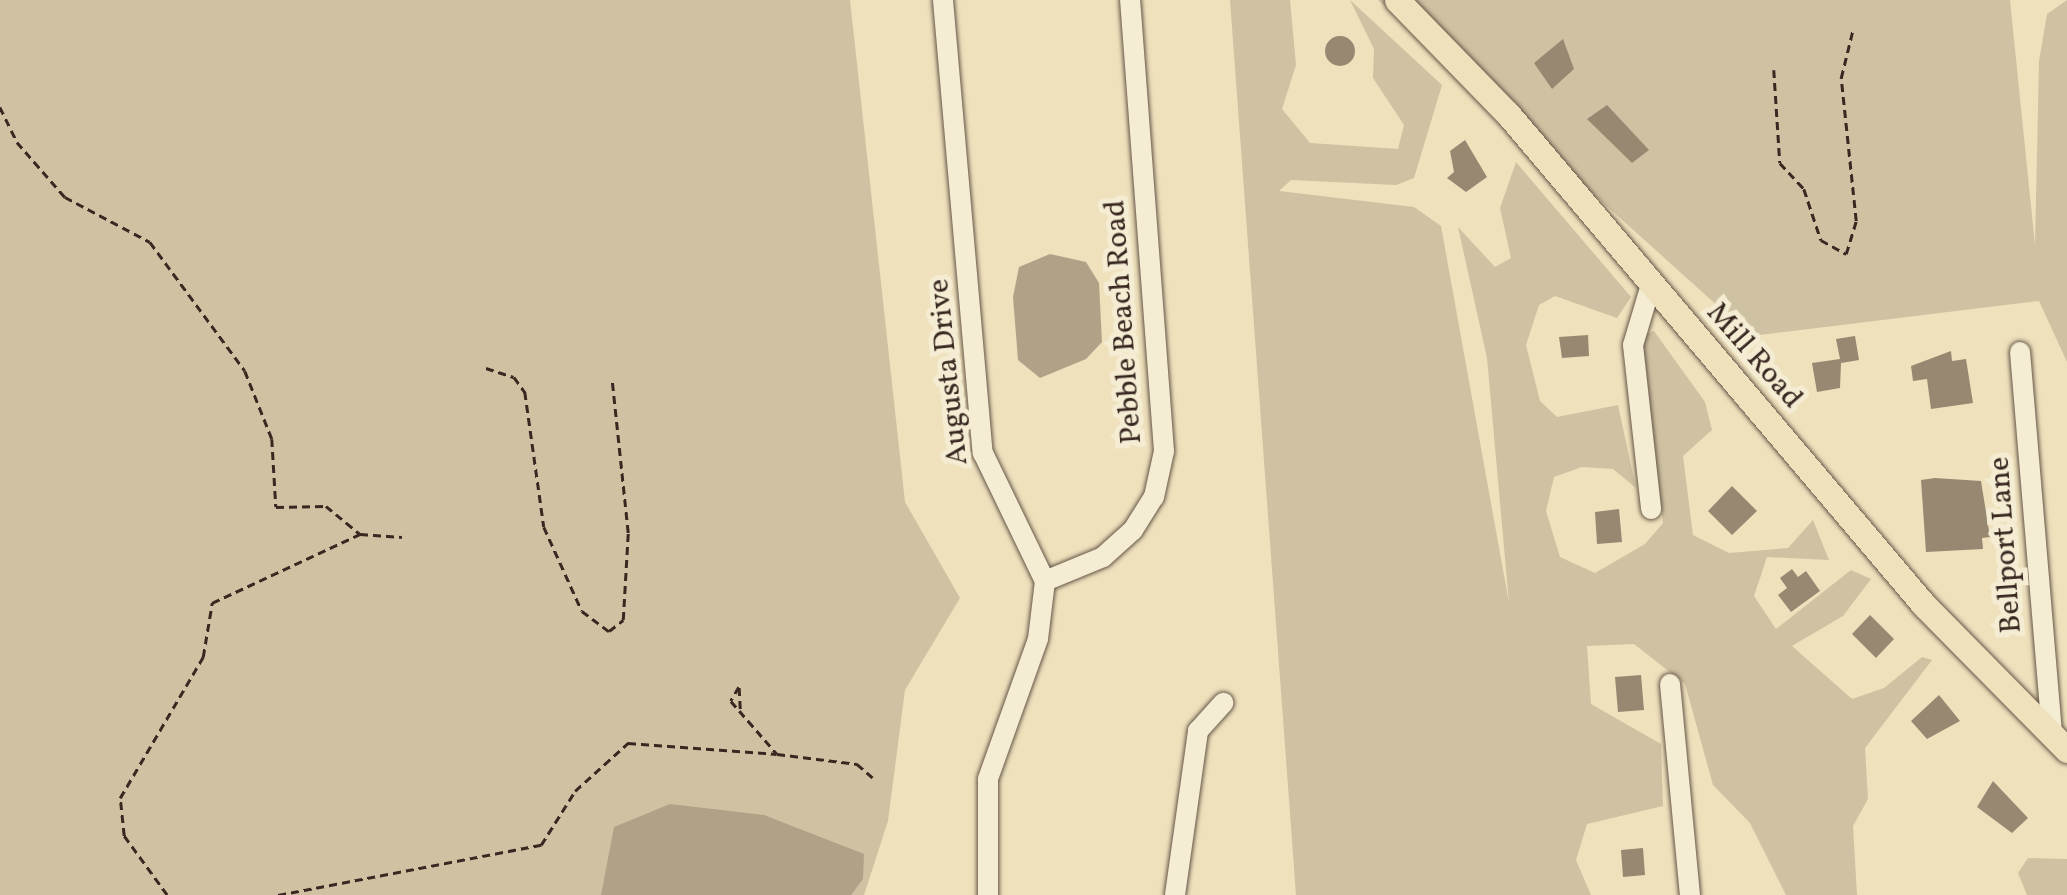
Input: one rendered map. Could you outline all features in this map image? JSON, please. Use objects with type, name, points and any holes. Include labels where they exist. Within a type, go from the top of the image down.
[{"type":"main road","name":"Mill Road","points":[[1397,0],[1508,114],[1650,288],[1924,604],[2060,742]]},
{"type":"street","name":"Augusta Drive","points":[[943,0],[983,453],[1045,581]]},
{"type":"street","name":"Pebble Beach Road","points":[[1045,581],[1103,557],[1134,530],[1154,497],[1164,451],[1130,0]]},
{"type":"street","points":[[1650,288],[1633,345],[1651,509]]},
{"type":"street","name":"Bellport Lane","points":[[2020,352],[2060,742]]},
{"type":"street","points":[[988,895],[988,779],[1038,638],[1045,581]]},
{"type":"street","points":[[1670,684],[1690,895]]},
{"type":"street","points":[[1175,895],[1198,731],[1224,703]]},
{"type":"path","points":[[1774,70],[1780,163],[1804,189],[1821,240],[1846,254],[1856,221],[1840,92],[1854,30]]},
{"type":"path","points":[[0,107],[16,142],[65,197],[150,242],[246,370],[272,438],[276,507],[326,506],[360,534]]},
{"type":"path","points":[[486,368],[514,377],[525,392],[544,527],[582,611],[609,631],[624,612],[628,533],[612,382]]},
{"type":"path","points":[[167,895],[129,847],[120,798],[203,657],[207,612],[223,594],[360,534],[402,537]]},
{"type":"path","points":[[740,709],[777,754]]},
{"type":"path","points":[[278,895],[541,845],[574,791],[628,743],[857,764],[873,778]]},
{"type":"shaded area","points":[[0,0],[850,0],[905,502],[960,598],[905,690],[888,821],[864,895],[0,895]]},
{"type":"shaded area","points":[[1230,0],[1290,0],[1296,65],[1282,109],[1310,143],[1398,149],[1404,125],[1373,78],[1374,49],[1350,0],[1442,85],[1414,178],[1396,185],[1291,180],[1279,191],[1414,207],[1441,226],[1509,603],[1487,358],[1458,227],[1495,267],[1511,258],[1500,208],[1516,162],[1631,297],[1617,318],[1555,296],[1539,305],[1526,345],[1540,401],[1557,417],[1618,405],[1636,488],[1613,469],[1582,467],[1554,477],[1546,511],[1560,557],[1595,573],[1645,544],[1663,523],[1639,336],[1654,331],[1705,402],[1712,430],[1683,456],[1693,535],[1729,553],[1788,548],[1813,520],[1829,560],[1767,557],[1754,596],[1776,629],[1851,570],[1871,579],[1843,616],[1792,646],[1852,699],[1884,688],[1922,657],[1932,660],[1865,748],[1868,799],[1853,826],[1857,895],[1786,895],[1750,823],[1713,785],[1685,684],[1634,644],[1587,646],[1591,704],[1661,744],[1663,806],[1587,824],[1576,860],[1591,895],[1296,895]]},
{"type":"shaded area","points":[[1378,0],[2010,0],[2035,245],[2039,61],[2047,14],[2067,0],[2067,362],[2039,301],[1751,336]]},
{"type":"shaded area","points":[[1050,254],[1086,262],[1099,283],[1102,342],[1086,359],[1040,378],[1018,360],[1013,297],[1019,267]]},
{"type":"shaded area","points":[[670,804],[764,815],[864,854],[863,879],[851,895],[601,895],[614,827]]},
{"type":"shaded area","points":[[2028,858],[2067,859],[2067,895],[2027,895],[2018,873]]},
{"type":"building","points":[[1340,36],[1351,40],[1355,51],[1351,62],[1340,66],[1329,62],[1325,51],[1329,40]]},
{"type":"building","points":[[1563,39],[1574,69],[1552,89],[1534,63]]},
{"type":"building","points":[[1607,105],[1649,150],[1632,163],[1587,119]]},
{"type":"building","points":[[1465,140],[1487,177],[1466,192],[1447,178],[1454,172],[1450,151]]},
{"type":"building","points":[[1588,335],[1589,356],[1562,358],[1559,337]]},
{"type":"building","points":[[1855,336],[1859,360],[1841,363],[1840,388],[1817,392],[1812,363],[1840,359],[1836,339]]},
{"type":"building","points":[[1951,351],[1952,361],[1966,359],[1973,403],[1931,409],[1927,379],[1913,381],[1911,366]]},
{"type":"building","points":[[1921,480],[1981,481],[1990,537],[1982,538],[1983,549],[1926,552]]},
{"type":"building","points":[[1732,486],[1757,511],[1732,535],[1708,511]]},
{"type":"building","points":[[1619,509],[1622,542],[1597,544],[1595,512]]},
{"type":"building","points":[[1792,569],[1798,577],[1806,571],[1820,591],[1791,612],[1778,595],[1787,588],[1780,578]]},
{"type":"building","points":[[1870,615],[1894,639],[1876,658],[1852,634]]},
{"type":"building","points":[[1641,675],[1644,710],[1618,712],[1615,677]]},
{"type":"building","points":[[1939,695],[1960,721],[1927,739],[1911,721]]},
{"type":"building","points":[[1993,781],[2028,818],[2012,833],[1977,807]]},
{"type":"building","points":[[1643,848],[1645,875],[1623,877],[1621,850]]}]
